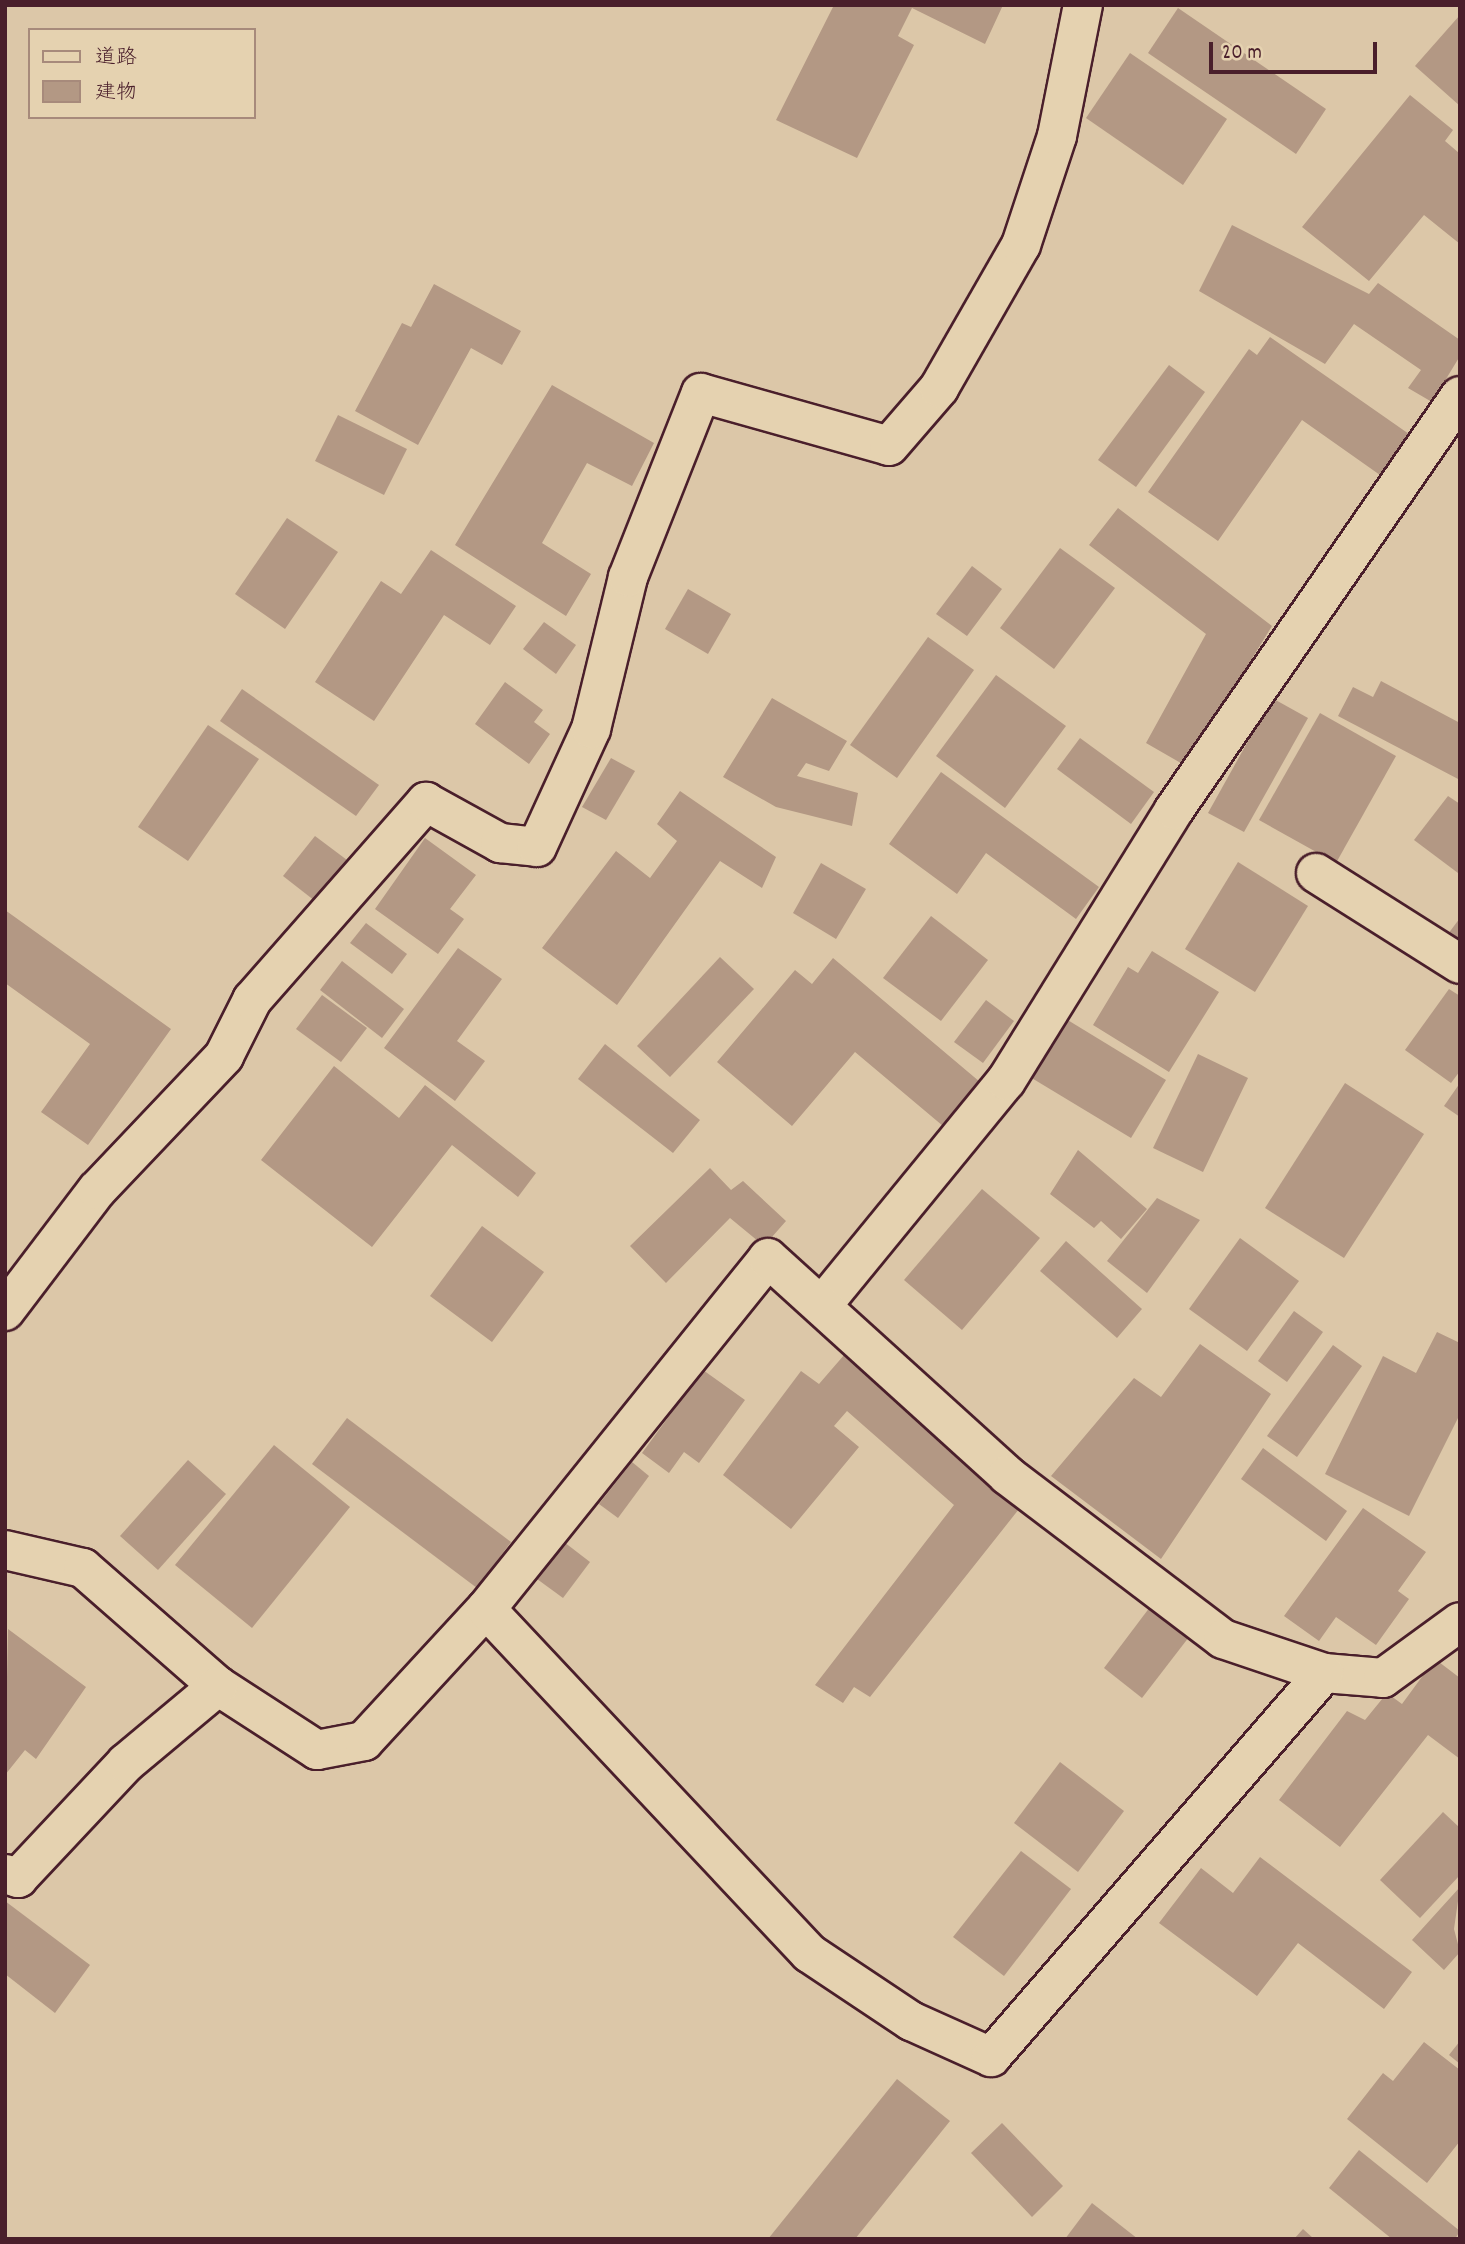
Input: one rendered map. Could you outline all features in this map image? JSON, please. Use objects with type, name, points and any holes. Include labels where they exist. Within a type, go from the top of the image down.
[{"type":"street","points":[[5,1311],[97,1190],[224,1056],[252,1000],[426,802],[500,843],[537,847],[591,729],[628,577],[701,393],[889,446],[939,388],[1021,246],[1057,136],[1083,5]]},
{"type":"street","points":[[824,1303],[1006,1081],[1174,810],[1460,396]]},
{"type":"street","points":[[1316,873],[1460,964]]},
{"type":"street","points":[[5,1550],[83,1568],[218,1686],[317,1750],[364,1741],[486,1609],[768,1258],[824,1303],[1007,1475],[1223,1639],[1324,1674],[1383,1678],[1460,1622]]},
{"type":"street","points":[[486,1609],[809,1953],[911,2021],[991,2057],[1324,1674]]},
{"type":"street","points":[[5,1874],[18,1878],[126,1763],[218,1686]]},
{"type":"building","points":[[834,5],[1003,5],[985,44],[912,8],[898,36],[914,45],[857,158],[776,120]]},
{"type":"building","points":[[1178,8],[1326,109],[1296,154],[1148,53]]},
{"type":"building","points":[[1460,15],[1460,106],[1415,66]]},
{"type":"building","points":[[1130,53],[1227,119],[1183,185],[1086,118]]},
{"type":"building","points":[[1410,95],[1453,130],[1445,141],[1459,153],[1460,244],[1424,215],[1369,281],[1302,227]]},
{"type":"building","points":[[1232,225],[1369,294],[1378,283],[1460,340],[1460,356],[1432,402],[1408,388],[1421,370],[1354,324],[1325,364],[1199,291]]},
{"type":"building","points":[[434,284],[521,331],[502,365],[471,348],[418,445],[355,411],[402,323],[411,327]]},
{"type":"building","points":[[1270,337],[1409,434],[1380,475],[1302,420],[1218,541],[1148,492],[1249,349],[1257,355]]},
{"type":"building","points":[[1169,365],[1205,392],[1136,487],[1098,460]]},
{"type":"building","points":[[552,385],[654,443],[632,486],[587,463],[542,543],[591,574],[566,616],[455,545]]},
{"type":"building","points":[[338,415],[407,449],[384,495],[315,461]]},
{"type":"building","points":[[1118,508],[1272,626],[1186,766],[1146,743],[1206,634],[1089,545]]},
{"type":"building","points":[[287,518],[338,552],[285,629],[235,594]]},
{"type":"building","points":[[1060,548],[1115,588],[1054,669],[1000,628]]},
{"type":"building","points":[[431,550],[516,606],[490,645],[444,615],[374,721],[315,682],[381,581],[401,594]]},
{"type":"building","points":[[972,566],[1002,589],[967,636],[936,614]]},
{"type":"building","points":[[688,589],[731,614],[708,654],[665,629]]},
{"type":"building","points":[[544,622],[576,645],[556,674],[523,649]]},
{"type":"building","points":[[928,637],[974,670],[897,778],[850,745]]},
{"type":"building","points":[[996,675],[1066,726],[1005,808],[936,756]]},
{"type":"building","points":[[1381,681],[1460,723],[1460,780],[1338,716],[1353,687],[1373,697]]},
{"type":"building","points":[[505,682],[543,710],[534,722],[550,734],[529,764],[475,724]]},
{"type":"building","points":[[242,689],[379,785],[356,816],[220,721]]},
{"type":"building","points":[[772,698],[847,741],[829,771],[806,763],[797,776],[858,793],[852,826],[776,807],[723,777]]},
{"type":"building","points":[[1272,698],[1308,718],[1244,832],[1208,813]]},
{"type":"building","points":[[1320,713],[1396,756],[1336,863],[1259,820]]},
{"type":"building","points":[[208,725],[259,759],[188,861],[138,827]]},
{"type":"building","points":[[1080,738],[1154,792],[1131,824],[1057,769]]},
{"type":"building","points":[[611,758],[635,771],[606,820],[582,807]]},
{"type":"building","points":[[941,772],[1099,887],[1076,919],[986,853],[957,894],[889,844]]},
{"type":"building","points":[[680,791],[776,857],[762,888],[720,861],[617,1005],[542,948],[616,851],[650,878],[677,841],[657,824]]},
{"type":"building","points":[[1448,796],[1460,804],[1458,873],[1414,840]]},
{"type":"building","points":[[315,836],[347,860],[315,901],[283,876]]},
{"type":"building","points":[[425,838],[476,875],[450,909],[464,919],[438,954],[375,909]]},
{"type":"building","points":[[1238,862],[1308,906],[1255,992],[1185,949]]},
{"type":"building","points":[[821,863],[866,889],[836,939],[793,913]]},
{"type":"building","points":[[5,910],[171,1029],[88,1145],[41,1112],[90,1044],[5,983]]},
{"type":"building","points":[[931,916],[988,960],[941,1021],[883,978]]},
{"type":"building","points":[[1460,918],[1460,942],[1448,934]]},
{"type":"building","points":[[366,923],[407,954],[392,974],[350,943]]},
{"type":"building","points":[[458,948],[502,979],[457,1041],[485,1061],[455,1101],[384,1048]]},
{"type":"building","points":[[1152,951],[1219,992],[1169,1072],[1093,1025],[1128,967],[1138,973]]},
{"type":"building","points":[[720,957],[754,989],[670,1077],[637,1046]]},
{"type":"building","points":[[833,958],[980,1082],[943,1126],[855,1052],[792,1126],[717,1062],[795,970],[812,984]]},
{"type":"building","points":[[342,961],[404,1009],[382,1038],[320,990]]},
{"type":"building","points":[[1449,989],[1460,996],[1460,1071],[1451,1083],[1405,1050]]},
{"type":"building","points":[[322,995],[367,1028],[341,1062],[296,1029]]},
{"type":"building","points":[[986,1000],[1014,1021],[983,1063],[954,1042]]},
{"type":"building","points":[[1066,1019],[1166,1080],[1131,1138],[1030,1077]]},
{"type":"building","points":[[605,1044],[700,1120],[673,1153],[578,1079]]},
{"type":"building","points":[[1198,1054],[1248,1078],[1203,1172],[1153,1148]]},
{"type":"building","points":[[334,1066],[399,1118],[425,1085],[536,1173],[518,1197],[452,1145],[372,1247],[261,1160]]},
{"type":"building","points":[[1345,1083],[1424,1134],[1344,1258],[1265,1208]]},
{"type":"building","points":[[1460,1083],[1460,1117],[1444,1106]]},
{"type":"building","points":[[1078,1150],[1147,1209],[1121,1239],[1101,1221],[1094,1228],[1050,1194]]},
{"type":"building","points":[[710,1168],[731,1190],[743,1181],[786,1221],[764,1246],[730,1218],[666,1283],[630,1246]]},
{"type":"building","points":[[982,1189],[1040,1238],[962,1330],[904,1280]]},
{"type":"building","points":[[1157,1198],[1200,1220],[1147,1293],[1107,1261]]},
{"type":"building","points":[[482,1226],[544,1272],[492,1342],[430,1296]]},
{"type":"building","points":[[1240,1238],[1299,1281],[1247,1351],[1189,1309]]},
{"type":"building","points":[[1066,1241],[1142,1309],[1117,1338],[1040,1271]]},
{"type":"building","points":[[1294,1311],[1323,1332],[1287,1382],[1258,1361]]},
{"type":"building","points":[[1437,1332],[1460,1343],[1460,1414],[1409,1516],[1325,1474],[1383,1356],[1416,1373]]},
{"type":"building","points":[[1200,1344],[1271,1394],[1161,1559],[1051,1476],[1134,1378],[1161,1397]]},
{"type":"building","points":[[1333,1345],[1362,1366],[1297,1457],[1267,1436]]},
{"type":"building","points":[[851,1347],[1023,1504],[870,1697],[854,1687],[843,1703],[815,1685],[954,1505],[847,1411],[834,1426],[859,1447],[791,1529],[723,1475],[801,1371],[819,1384]]},
{"type":"building","points":[[703,1370],[745,1400],[699,1463],[684,1452],[669,1473],[642,1453]]},
{"type":"building","points":[[347,1418],[511,1542],[477,1588],[312,1464]]},
{"type":"building","points":[[274,1445],[350,1507],[252,1628],[175,1565]]},
{"type":"building","points":[[1263,1448],[1347,1511],[1326,1541],[1241,1479]]},
{"type":"building","points":[[188,1460],[226,1494],[158,1570],[120,1536]]},
{"type":"building","points":[[632,1462],[649,1476],[618,1518],[599,1504]]},
{"type":"building","points":[[1363,1508],[1426,1552],[1398,1591],[1409,1599],[1376,1645],[1336,1617],[1319,1641],[1284,1616]]},
{"type":"building","points":[[564,1542],[590,1562],[563,1598],[537,1579]]},
{"type":"building","points":[[1150,1607],[1189,1637],[1142,1698],[1104,1668]]},
{"type":"building","points":[[8,1629],[86,1687],[36,1759],[25,1750],[5,1775]]},
{"type":"building","points":[[1435,1659],[1460,1678],[1460,1759],[1428,1735],[1340,1847],[1279,1800],[1347,1711],[1365,1720],[1387,1693],[1402,1704]]},
{"type":"building","points":[[1060,1762],[1124,1811],[1078,1872],[1014,1823]]},
{"type":"building","points":[[1443,1812],[1460,1828],[1460,1875],[1420,1918],[1380,1880]]},
{"type":"building","points":[[1021,1851],[1071,1889],[1004,1976],[953,1937]]},
{"type":"building","points":[[1260,1857],[1412,1972],[1384,2009],[1298,1943],[1257,1996],[1159,1923],[1201,1868],[1233,1893]]},
{"type":"building","points":[[1460,1887],[1454,1929],[1460,1952],[1444,1970],[1412,1940]]},
{"type":"building","points":[[5,1901],[90,1965],[55,2013],[5,1974]]},
{"type":"building","points":[[1460,2041],[1460,2064],[1449,2055]]},
{"type":"building","points":[[1424,2042],[1460,2070],[1460,2141],[1427,2183],[1347,2119],[1383,2073],[1393,2081]]},
{"type":"building","points":[[897,2079],[950,2121],[855,2239],[768,2239]]},
{"type":"building","points":[[1002,2123],[1063,2186],[1032,2217],[971,2153]]},
{"type":"building","points":[[1359,2150],[1460,2231],[1455,2239],[1392,2239],[1329,2188]]},
{"type":"building","points":[[1092,2203],[1138,2239],[1065,2239]]},
{"type":"building","points":[[1303,2229],[1314,2239],[1294,2239]]}]
